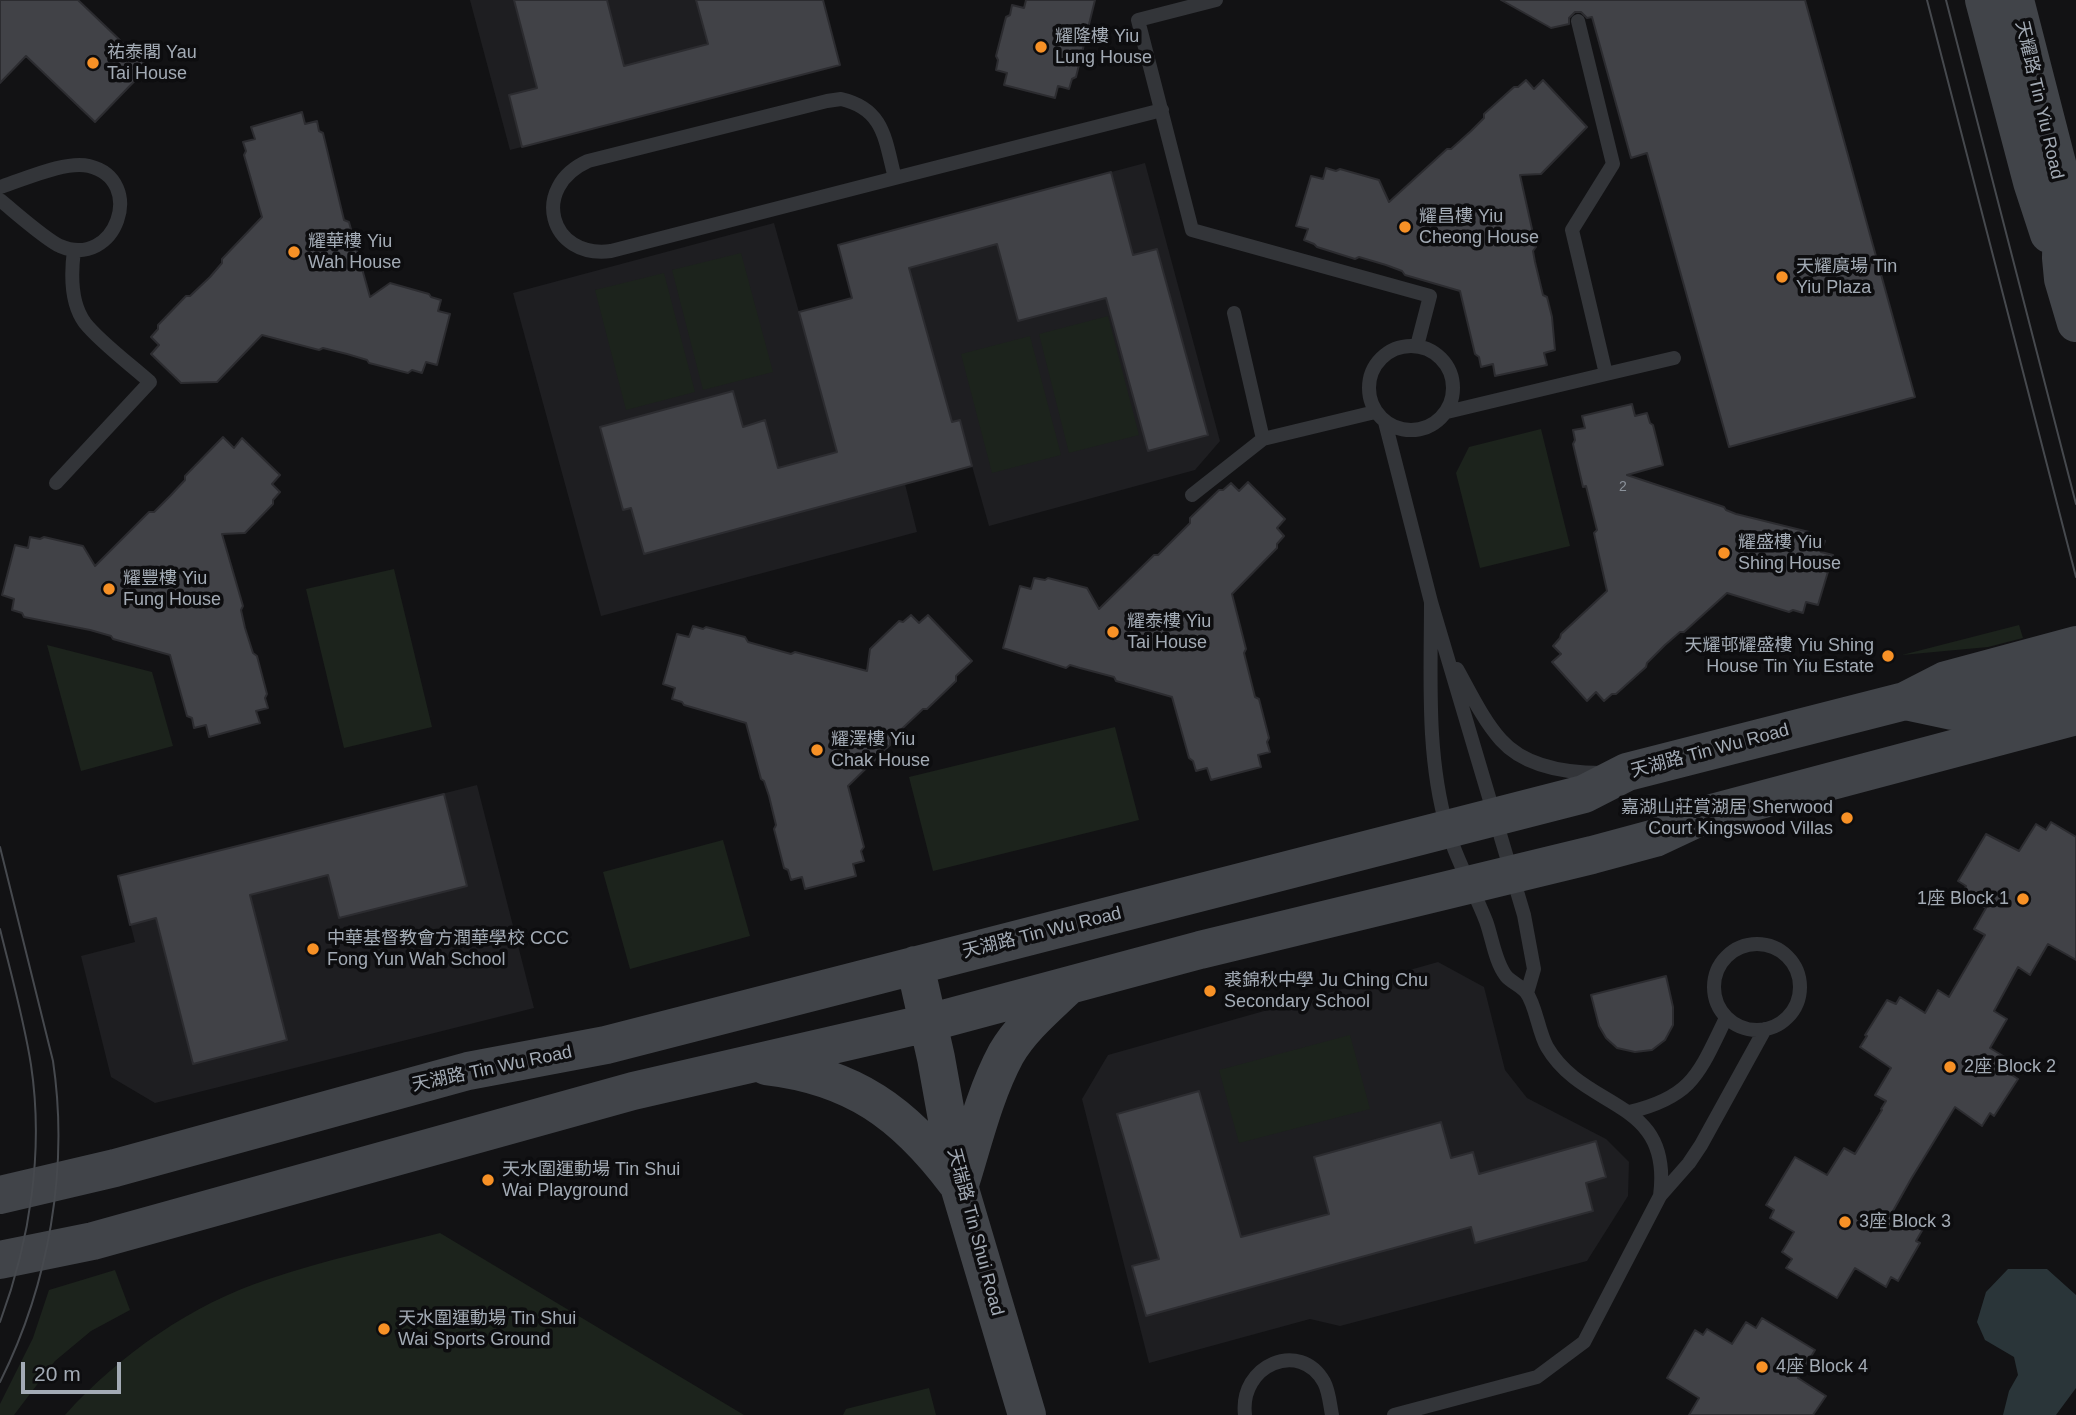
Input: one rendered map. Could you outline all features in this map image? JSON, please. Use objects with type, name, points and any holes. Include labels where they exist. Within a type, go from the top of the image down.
[{"type":"main road","points":[[1984,0],[2032,182],[2063,279]]},
{"type":"main road","name":"天耀路 Tin Yiu Road","points":[[2015,0],[2058,167],[2062,207],[2063,279],[2076,324]]},
{"type":"main road","name":"天湖路 Tin Wu Road","points":[[17,1191],[128,1164],[468,1071],[606,1045],[1584,794],[1627,772],[1905,701],[1946,680],[2076,645]]},
{"type":"main road","points":[[1905,701],[1952,711],[2076,682]]},
{"type":"main road","points":[[0,1260],[93,1241],[633,1091],[928,1023],[1200,950],[1513,876],[1655,838],[1704,815],[2076,716]]},
{"type":"main road","name":"天瑞路 Tin Shui Road","points":[[915,965],[959,1186],[1027,1415]]},
{"type":"main road","points":[[959,1186],[985,1107],[1007,1053],[1041,1012],[1069,985]]},
{"type":"main road","points":[[748,1064],[790,1069],[822,1078],[892,1112],[931,1148],[959,1186]]},
{"type":"main road","points":[[0,1168],[19,1183],[17,1191]]},
{"type":"lane","points":[[1216,0],[1138,20],[1192,230],[1430,296],[1418,346]]},
{"type":"lane","points":[[1578,21],[1613,164],[1572,230],[1606,374]]},
{"type":"lane","points":[[895,178],[878,120],[862,106],[841,99],[588,161],[574,167],[563,177],[556,190],[554,218],[560,232],[582,250],[596,253],[611,251],[1162,110]]},
{"type":"lane","points":[[0,187],[74,164],[89,166],[104,173],[114,184],[120,199],[120,215],[115,229],[104,241],[90,248],[74,250],[59,246],[0,200]]},
{"type":"lane","points":[[56,483],[150,382],[84,322],[76,304],[72,284],[74,250]]},
{"type":"lane","points":[[1234,313],[1263,439]]},
{"type":"lane","points":[[1192,495],[1263,439],[1380,417],[1397,429],[1412,431],[1425,429],[1438,422],[1447,412],[1454,384],[1442,359],[1418,346],[1403,346],[1390,351],[1379,360],[1371,372],[1369,399],[1380,417],[1431,602],[1524,915],[1534,969],[1527,993]]},
{"type":"lane","points":[[1447,412],[1674,358]]},
{"type":"lane","points":[[1431,602],[1433,768],[1447,830],[1486,920],[1505,975],[1527,993],[1543,1040],[1554,1060],[1587,1087],[1629,1112],[1649,1133],[1660,1153],[1660,1196]]},
{"type":"lane","points":[[1445,650],[1500,740],[1520,756],[1539,764],[1571,771],[1599,774],[1627,772]]},
{"type":"lane","points":[[1750,945],[1765,945],[1779,950],[1790,960],[1797,972],[1800,987],[1797,1002],[1790,1015],[1779,1024],[1765,1029],[1750,1030],[1737,1026],[1718,1007],[1714,994],[1714,980],[1726,957],[1737,949],[1750,945]]},
{"type":"lane","points":[[1629,1112],[1655,1106],[1675,1096],[1692,1082],[1726,1017]]},
{"type":"lane","points":[[1394,1415],[1537,1377],[1584,1342],[1660,1196],[1701,1145],[1765,1029]]},
{"type":"lane","points":[[1245,1415],[1248,1386],[1260,1370],[1280,1361],[1300,1363],[1315,1371],[1326,1384],[1332,1415]]},
{"type":"shaded area","points":[[470,0],[823,0],[840,65],[510,150]]},
{"type":"shaded area","points":[[1145,163],[1220,441],[1195,470],[989,526],[972,466],[905,484],[917,532],[601,616],[513,293],[774,223],[799,312],[852,298],[838,245]]},
{"type":"shaded area","points":[[741,253],[773,372],[703,390],[672,270]]},
{"type":"shaded area","points":[[664,273],[695,392],[626,410],[595,290]]},
{"type":"shaded area","points":[[1108,316],[1139,435],[1069,453],[1039,334]]},
{"type":"shaded area","points":[[1030,336],[1061,455],[992,473],[961,354]]},
{"type":"shaded area","points":[[1541,429],[1570,546],[1480,568],[1456,473],[1469,447]]},
{"type":"shaded area","points":[[394,569],[432,727],[344,748],[306,589]]},
{"type":"shaded area","points":[[2019,625],[2023,638],[1988,647],[1902,655]]},
{"type":"shaded area","points":[[47,645],[152,672],[173,746],[81,771]]},
{"type":"shaded area","points":[[1115,727],[1139,820],[933,871],[909,777]]},
{"type":"shaded area","name":"中華基督教會方潤華學校 CCC Fong Yun Wah School","points":[[477,785],[534,1008],[155,1103],[111,1077],[81,956],[135,942],[118,876]]},
{"type":"shaded area","points":[[723,840],[750,936],[630,969],[603,872]]},
{"type":"shaded area","points":[[1438,962],[1484,987],[1505,1070],[1527,1098],[1606,1139],[1629,1162],[1628,1196],[1587,1261],[1340,1326],[1310,1319],[1149,1363],[1082,1099],[1108,1055]]},
{"type":"shaded area","points":[[1350,1035],[1370,1109],[1239,1143],[1219,1070]]},
{"type":"shaded area","name":"天水圍運動場 Tin Shui Wai Sports Ground","points":[[440,1233],[744,1415],[65,1415],[133,1352],[212,1302],[290,1272]]},
{"type":"shaded area","points":[[2008,1269],[2047,1269],[2076,1295],[2076,1388],[2056,1415],[2003,1415],[2009,1391],[2018,1375],[2014,1357],[1985,1340],[1977,1322],[1986,1292]]},
{"type":"shaded area","points":[[115,1270],[130,1310],[91,1331],[55,1361],[14,1415],[0,1415],[0,1404],[33,1338],[49,1290]]},
{"type":"shaded area","points":[[929,1388],[936,1415],[843,1415],[846,1409]]},
{"type":"building","name":"祐泰閣 Yau Tai House","points":[[0,0],[78,0],[148,67],[95,122],[26,56],[0,83]]},
{"type":"building","points":[[514,0],[607,0],[624,66],[708,44],[696,0],[823,0],[840,65],[522,147],[509,95],[537,88]]},
{"type":"building","name":"耀隆樓 Yiu Lung House","points":[[1026,0],[1095,0],[1076,77],[1072,79],[1069,89],[1058,86],[1055,98],[1004,85],[1007,73],[996,70],[996,56],[1006,17],[1010,15],[1012,5],[1024,8]]},
{"type":"building","name":"天耀廣場 Tin Yiu Plaza","points":[[1501,0],[1805,0],[1915,397],[1729,447],[1647,153],[1631,158],[1592,17],[1587,18],[1581,12],[1575,12],[1569,18],[1569,24],[1551,28]]},
{"type":"building","name":"耀昌樓 Yiu Cheong House","points":[[1526,80],[1534,89],[1543,80],[1587,127],[1541,174],[1520,175],[1536,247],[1533,251],[1535,262],[1543,295],[1547,297],[1552,317],[1555,350],[1544,353],[1547,365],[1495,376],[1493,364],[1481,367],[1479,357],[1475,354],[1460,291],[1405,275],[1402,271],[1386,265],[1317,247],[1304,240],[1308,229],[1296,226],[1311,176],[1323,179],[1326,168],[1336,171],[1340,169],[1379,180],[1389,202],[1447,149],[1451,149],[1471,131],[1484,118],[1484,114],[1514,87]]},
{"type":"building","name":"耀華樓 Yiu Wah House","points":[[302,112],[305,124],[317,121],[319,131],[323,133],[344,220],[349,222],[370,297],[390,283],[441,300],[438,311],[450,314],[437,365],[426,362],[422,373],[412,370],[408,373],[347,354],[323,348],[319,350],[262,335],[217,382],[181,383],[151,354],[159,345],[151,337],[158,325],[186,296],[190,296],[210,277],[222,263],[222,259],[262,217],[244,155],[246,151],[243,142],[255,139],[251,127]]},
{"type":"building","points":[[1111,172],[1133,255],[1157,249],[1208,435],[1148,451],[1106,298],[1018,321],[997,244],[909,268],[952,422],[960,420],[972,466],[644,554],[631,508],[623,510],[600,427],[733,391],[743,427],[765,420],[778,468],[837,452],[799,312],[852,298],[838,245]]},
{"type":"building","name":"耀盛樓 Yiu Shing House","points":[[1632,404],[1635,416],[1647,413],[1653,425],[1663,465],[1627,475],[1724,507],[1736,514],[1813,533],[1815,537],[1825,541],[1821,552],[1833,555],[1818,605],[1806,602],[1803,613],[1793,610],[1789,612],[1727,593],[1684,632],[1680,632],[1665,645],[1646,667],[1616,694],[1604,701],[1596,692],[1587,701],[1552,662],[1561,654],[1553,646],[1561,634],[1607,591],[1594,533],[1597,530],[1573,444],[1573,430],[1585,428],[1582,416]]},
{"type":"building","name":"耀豐樓 Yiu Fung House","points":[[223,437],[234,448],[242,438],[280,475],[272,484],[280,492],[273,504],[245,533],[222,534],[243,606],[241,610],[245,628],[253,653],[257,656],[268,708],[256,711],[260,723],[209,737],[206,725],[194,728],[192,718],[187,716],[170,655],[90,630],[24,617],[22,613],[12,610],[14,599],[2,595],[15,545],[28,548],[30,537],[44,537],[83,546],[95,566],[149,512],[154,512],[170,496],[185,480],[185,476]]},
{"type":"building","name":"耀泰樓 Yiu Tai House","points":[[1248,482],[1285,519],[1277,528],[1284,536],[1277,548],[1232,594],[1255,697],[1259,699],[1269,738],[1267,742],[1270,752],[1258,755],[1261,767],[1211,780],[1207,768],[1196,771],[1189,758],[1172,697],[1116,681],[1114,677],[1070,665],[1066,668],[1003,648],[1020,586],[1031,589],[1034,578],[1048,578],[1087,588],[1099,609],[1154,555],[1158,555],[1219,490],[1231,483],[1239,491]]},
{"type":"building","name":"耀澤樓 Yiu Chak House","points":[[911,615],[919,623],[928,615],[972,661],[956,676],[956,681],[890,740],[890,745],[848,786],[864,847],[861,851],[864,861],[853,864],[856,876],[805,889],[802,877],[791,880],[788,870],[784,868],[769,796],[761,779],[746,723],[684,705],[672,699],[675,688],[663,684],[677,634],[689,637],[693,626],[703,629],[706,627],[745,637],[748,642],[791,654],[795,652],[867,671],[870,649],[899,621],[903,622]]},
{"type":"building","points":[[444,794],[467,886],[339,918],[328,875],[250,895],[287,1040],[193,1064],[156,918],[130,925],[118,876]]},
{"type":"building","points":[[2051,822],[2076,837],[2076,960],[2048,944],[2030,975],[2018,967],[1994,1011],[2007,1019],[1990,1048],[2018,1065],[2012,1075],[2018,1079],[1994,1116],[1990,1113],[1982,1126],[1955,1107],[1911,1179],[1893,1211],[1923,1229],[1916,1241],[1920,1243],[1898,1281],[1891,1277],[1886,1287],[1855,1268],[1837,1298],[1786,1268],[1792,1259],[1782,1252],[1794,1232],[1770,1218],[1774,1210],[1766,1205],[1795,1157],[1827,1175],[1844,1148],[1855,1154],[1882,1110],[1886,1101],[1875,1095],[1891,1068],[1860,1047],[1887,1000],[1896,1004],[1900,997],[1925,1013],[1938,990],[1949,997],[1985,935],[1974,929],[1986,908],[1962,894],[1966,886],[1958,881],[1986,834],[2019,851],[2036,824],[2046,830]]},
{"type":"building","points":[[1666,976],[1673,1007],[1673,1025],[1665,1040],[1652,1050],[1635,1052],[1617,1048],[1606,1038],[1599,1026],[1591,995]]},
{"type":"building","points":[[1199,1091],[1241,1237],[1329,1214],[1314,1157],[1441,1122],[1451,1158],[1473,1152],[1479,1174],[1596,1141],[1606,1177],[1586,1183],[1593,1211],[1475,1243],[1471,1227],[1146,1316],[1132,1266],[1159,1259],[1117,1114]]},
{"type":"building","name":"4座 Block 4","points":[[1762,1318],[1815,1350],[1798,1378],[1826,1396],[1813,1415],[1689,1415],[1699,1398],[1667,1378],[1695,1330],[1703,1335],[1707,1329],[1732,1344],[1746,1322],[1756,1328]]},
{"type":"tram line","points":[[1927,0],[2076,577]]},
{"type":"tram line","points":[[1946,0],[2076,504]]},
{"type":"tram line","points":[[0,847],[53,1061],[58,1143],[56,1184],[43,1266],[17,1344],[0,1382]]},
{"type":"tram line","points":[[0,929],[28,1048],[35,1097],[36,1130],[32,1195],[26,1228],[0,1322]]},
{"type":"place","name":"耀隆樓 Yiu Lung House","points":[[1041,47]]},
{"type":"place","name":"祐泰閣 Yau Tai House","points":[[93,63]]},
{"type":"place","name":"耀昌樓 Yiu Cheong House","points":[[1405,227]]},
{"type":"place","name":"耀華樓 Yiu Wah House","points":[[294,252]]},
{"type":"place","name":"天耀廣場 Tin Yiu Plaza","points":[[1782,277]]},
{"type":"place","name":"耀盛樓 Yiu Shing House","points":[[1724,553]]},
{"type":"place","name":"耀豐樓 Yiu Fung House","points":[[109,589]]},
{"type":"place","name":"耀泰樓 Yiu Tai House","points":[[1113,632]]},
{"type":"place","name":"天耀邨耀盛樓 Yiu Shing House Tin Yiu Estate","points":[[1888,656]]},
{"type":"place","name":"耀澤樓 Yiu Chak House","points":[[817,750]]},
{"type":"place","name":"嘉湖山莊賞湖居 Sherwood Court Kingswood Villas","points":[[1847,818]]},
{"type":"place","name":"1座 Block 1","points":[[2023,899]]},
{"type":"place","name":"中華基督教會方潤華學校 CCC Fong Yun Wah School","points":[[313,949]]},
{"type":"place","name":"裘錦秋中學 Ju Ching Chu Secondary School","points":[[1210,991]]},
{"type":"place","name":"2座 Block 2","points":[[1950,1067]]},
{"type":"place","name":"天水圍運動場 Tin Shui Wai Playground","points":[[488,1180]]},
{"type":"place","name":"3座 Block 3","points":[[1845,1222]]},
{"type":"place","name":"天水圍運動場 Tin Shui Wai Sports Ground","points":[[384,1329]]},
{"type":"place","name":"4座 Block 4","points":[[1762,1367]]}]
